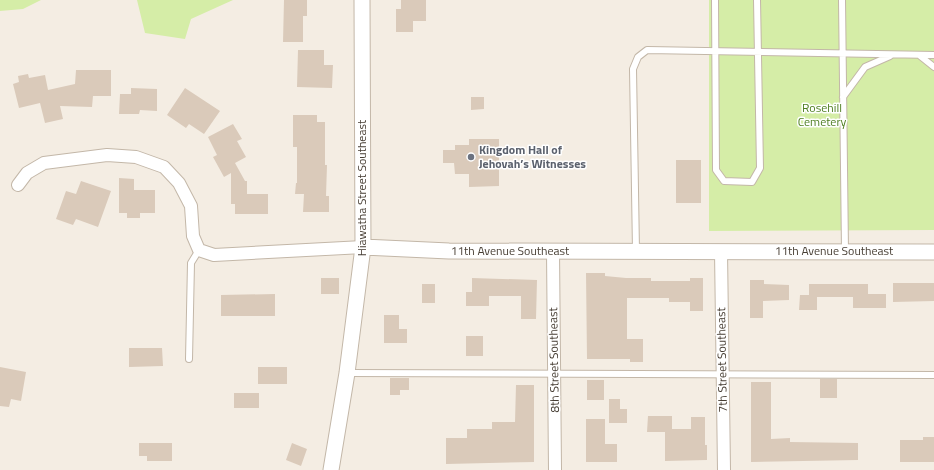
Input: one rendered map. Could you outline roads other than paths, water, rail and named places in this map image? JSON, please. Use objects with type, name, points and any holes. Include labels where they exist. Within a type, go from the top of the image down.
[{"type":"street","name":"Hiawatha Street Southeast","points":[[331,470],[347,373],[363,247],[362,0]]},
{"type":"street","points":[[18,185],[27,173],[44,163],[107,155],[136,157],[164,167],[179,184],[191,206],[193,236],[200,250]]},
{"type":"street","name":"11th Avenue Southeast","points":[[200,250],[214,255],[363,247],[449,251],[934,252]]},
{"type":"street","name":"8th Street Southeast","points":[[553,251],[555,470]]},
{"type":"street","name":"7th Street Southeast","points":[[722,251],[724,470]]},
{"type":"lane","points":[[715,0],[716,170],[724,181],[752,182],[760,168],[757,0]]},
{"type":"lane","points":[[842,0],[845,251]]},
{"type":"lane","points":[[636,251],[633,69],[638,57],[646,50],[934,55]]},
{"type":"lane","points":[[843,97],[865,67],[894,55]]},
{"type":"lane","points":[[919,55],[934,67]]},
{"type":"lane","points":[[189,359],[191,263],[200,250]]},
{"type":"lane","points":[[347,373],[934,375]]},
{"type":"place","name":"Kingdom Hall of Jehovah’s Witnesses","points":[[471,157]]},
{"type":"park label","name":"Rosehill Cemetery","points":[[822,115]]}]
